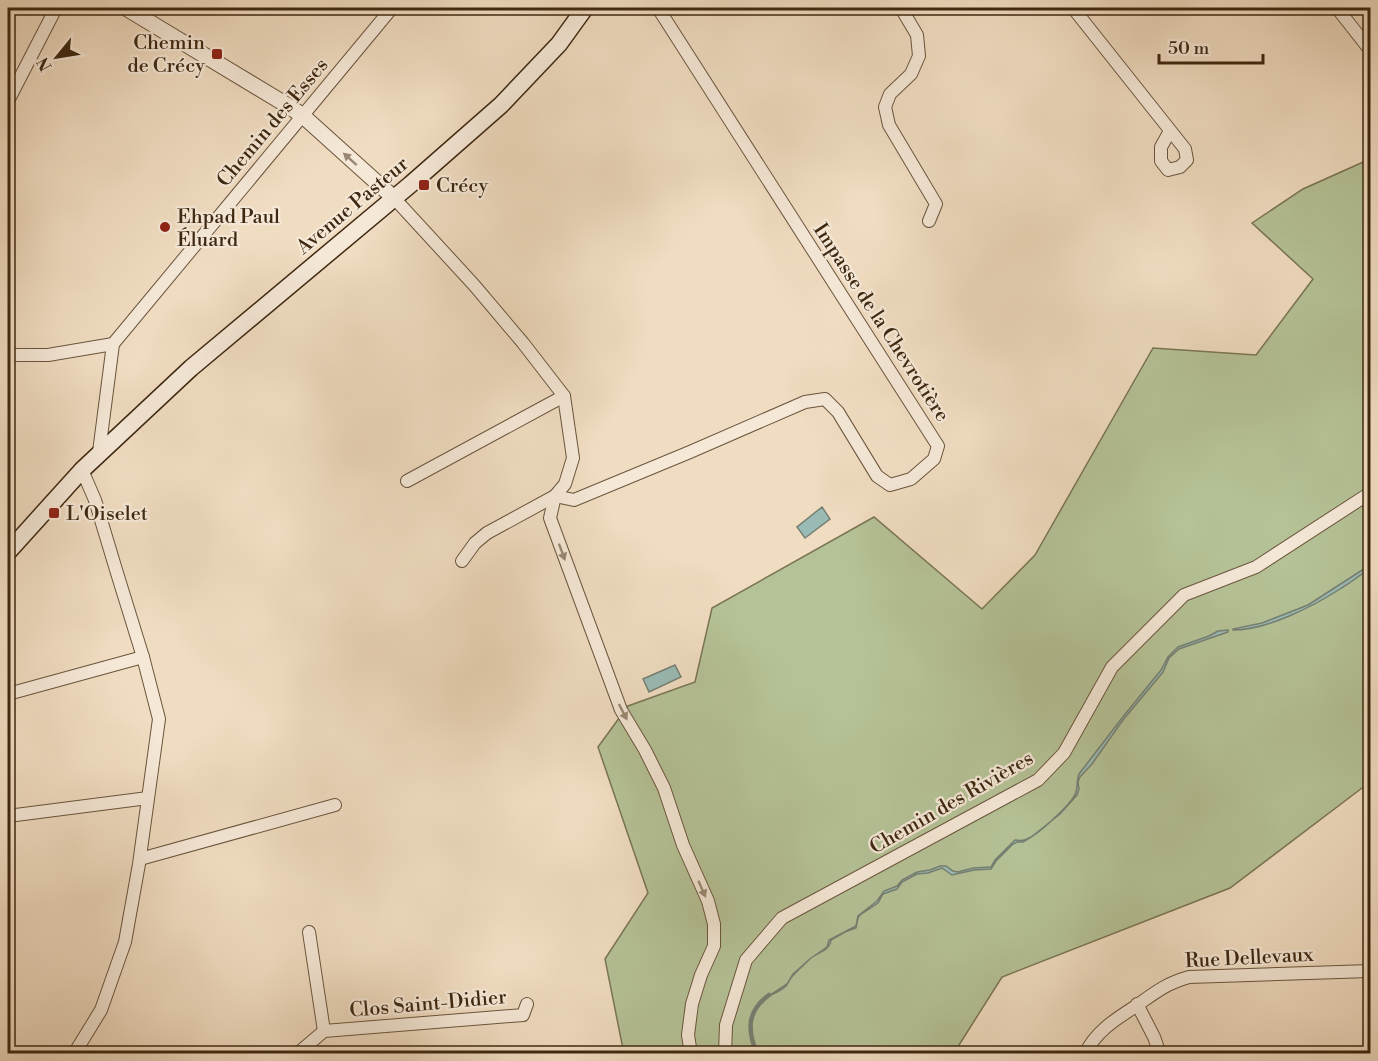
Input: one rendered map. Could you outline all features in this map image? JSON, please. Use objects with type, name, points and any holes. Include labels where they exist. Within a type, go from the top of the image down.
[{"type":"main road","name":"Avenue Pasteur","points":[[8,552],[99,452],[191,368],[501,105],[559,44],[585,8]]},
{"type":"street","points":[[8,101],[56,8]]},
{"type":"street","points":[[126,8],[303,116],[394,198],[474,285],[564,396],[573,458],[565,484],[555,496],[488,533],[475,543],[462,561]]},
{"type":"street","name":"Chemin des Esses","points":[[113,344],[392,8]]},
{"type":"street","name":"Impasse de la Chevrotière","points":[[555,496],[574,500],[805,402],[825,399],[838,412],[877,476],[890,485],[911,479],[934,459],[938,446],[658,8]]},
{"type":"street","points":[[901,8],[917,35],[919,56],[911,74],[890,94],[885,107],[889,125],[936,204],[928,221]]},
{"type":"street","points":[[1073,8],[1170,131]]},
{"type":"street","points":[[1337,8],[1371,50]]},
{"type":"street","points":[[8,355],[48,355],[113,344],[99,452]]},
{"type":"street","points":[[407,482],[564,396]]},
{"type":"street","points":[[74,1053],[101,1010],[125,942],[140,859],[159,719],[143,657],[95,500],[82,470]]},
{"type":"street","name":"Chemin des Rivières","points":[[725,1053],[726,1025],[746,960],[782,918],[1038,780],[1064,753],[1112,667],[1184,595],[1256,567],[1371,493]]},
{"type":"street","points":[[555,496],[550,519],[601,658],[621,710],[664,788],[683,845],[708,901],[714,924],[714,946],[701,975],[692,1004],[688,1035],[691,1053]]},
{"type":"street","points":[[8,694],[143,657]]},
{"type":"street","points":[[8,816],[148,798]]},
{"type":"street","points":[[140,859],[335,805]]},
{"type":"street","name":"Clos Saint-Didier","points":[[309,932],[324,1031]]},
{"type":"street","name":"Rue Dellevaux","points":[[1085,1053],[1090,1043],[1110,1022],[1158,989],[1189,977],[1371,970]]},
{"type":"street","name":"Clos Saint-Didier","points":[[297,1053],[324,1031],[523,1015],[527,1004]]},
{"type":"street","points":[[1137,1004],[1160,1053]]},
{"type":"green space","points":[[1370,159],[1370,782],[1230,888],[1002,977],[954,1053],[624,1054],[605,959],[648,893],[598,747],[628,706],[695,682],[712,608],[874,517],[982,609],[1035,555],[1153,348],[1256,355],[1313,279],[1252,223],[1303,189]]},
{"type":"water","points":[[822,507],[830,519],[805,538],[797,527]]},
{"type":"water","points":[[1370,565],[1370,568],[1352,581],[1303,610],[1260,626],[1233,630],[1262,623],[1308,605]]},
{"type":"water","points":[[1228,630],[1228,632],[1179,649],[1169,658],[1163,672],[1080,777],[1077,795],[1060,814],[1050,822],[1073,797],[1077,790],[1079,774],[1161,670],[1168,657],[1178,647],[1218,631]]},
{"type":"water","points":[[675,665],[681,677],[649,692],[643,679]]},
{"type":"water","points":[[1034,834],[1030,838],[1023,842],[1013,844],[991,869],[952,875],[942,868],[917,874],[902,882],[897,889],[883,894],[878,903],[860,915],[856,928],[831,940],[826,949],[811,958],[827,947],[829,940],[856,926],[858,916],[877,901],[884,891],[897,886],[902,880],[917,872],[940,866],[946,866],[958,872],[991,867],[1015,840],[1024,840]]},
{"type":"water","points":[[811,958],[793,975],[786,986],[758,1005],[787,984],[793,974]]},
{"type":"water","points":[[756,1009],[752,1019],[751,1033],[758,1053],[753,1046],[750,1031],[752,1014]]},
{"type":"waterway","points":[[757,1054],[752,1037],[751,1021],[756,1008],[769,995]]},
{"type":"place","name":"Chemin de Crécy","points":[[217,54]]},
{"type":"place","name":"Crécy","points":[[424,185]]},
{"type":"place","name":"Ehpad Paul Éluard","points":[[165,227]]},
{"type":"place","name":"L'Oiselet","points":[[54,513]]}]
